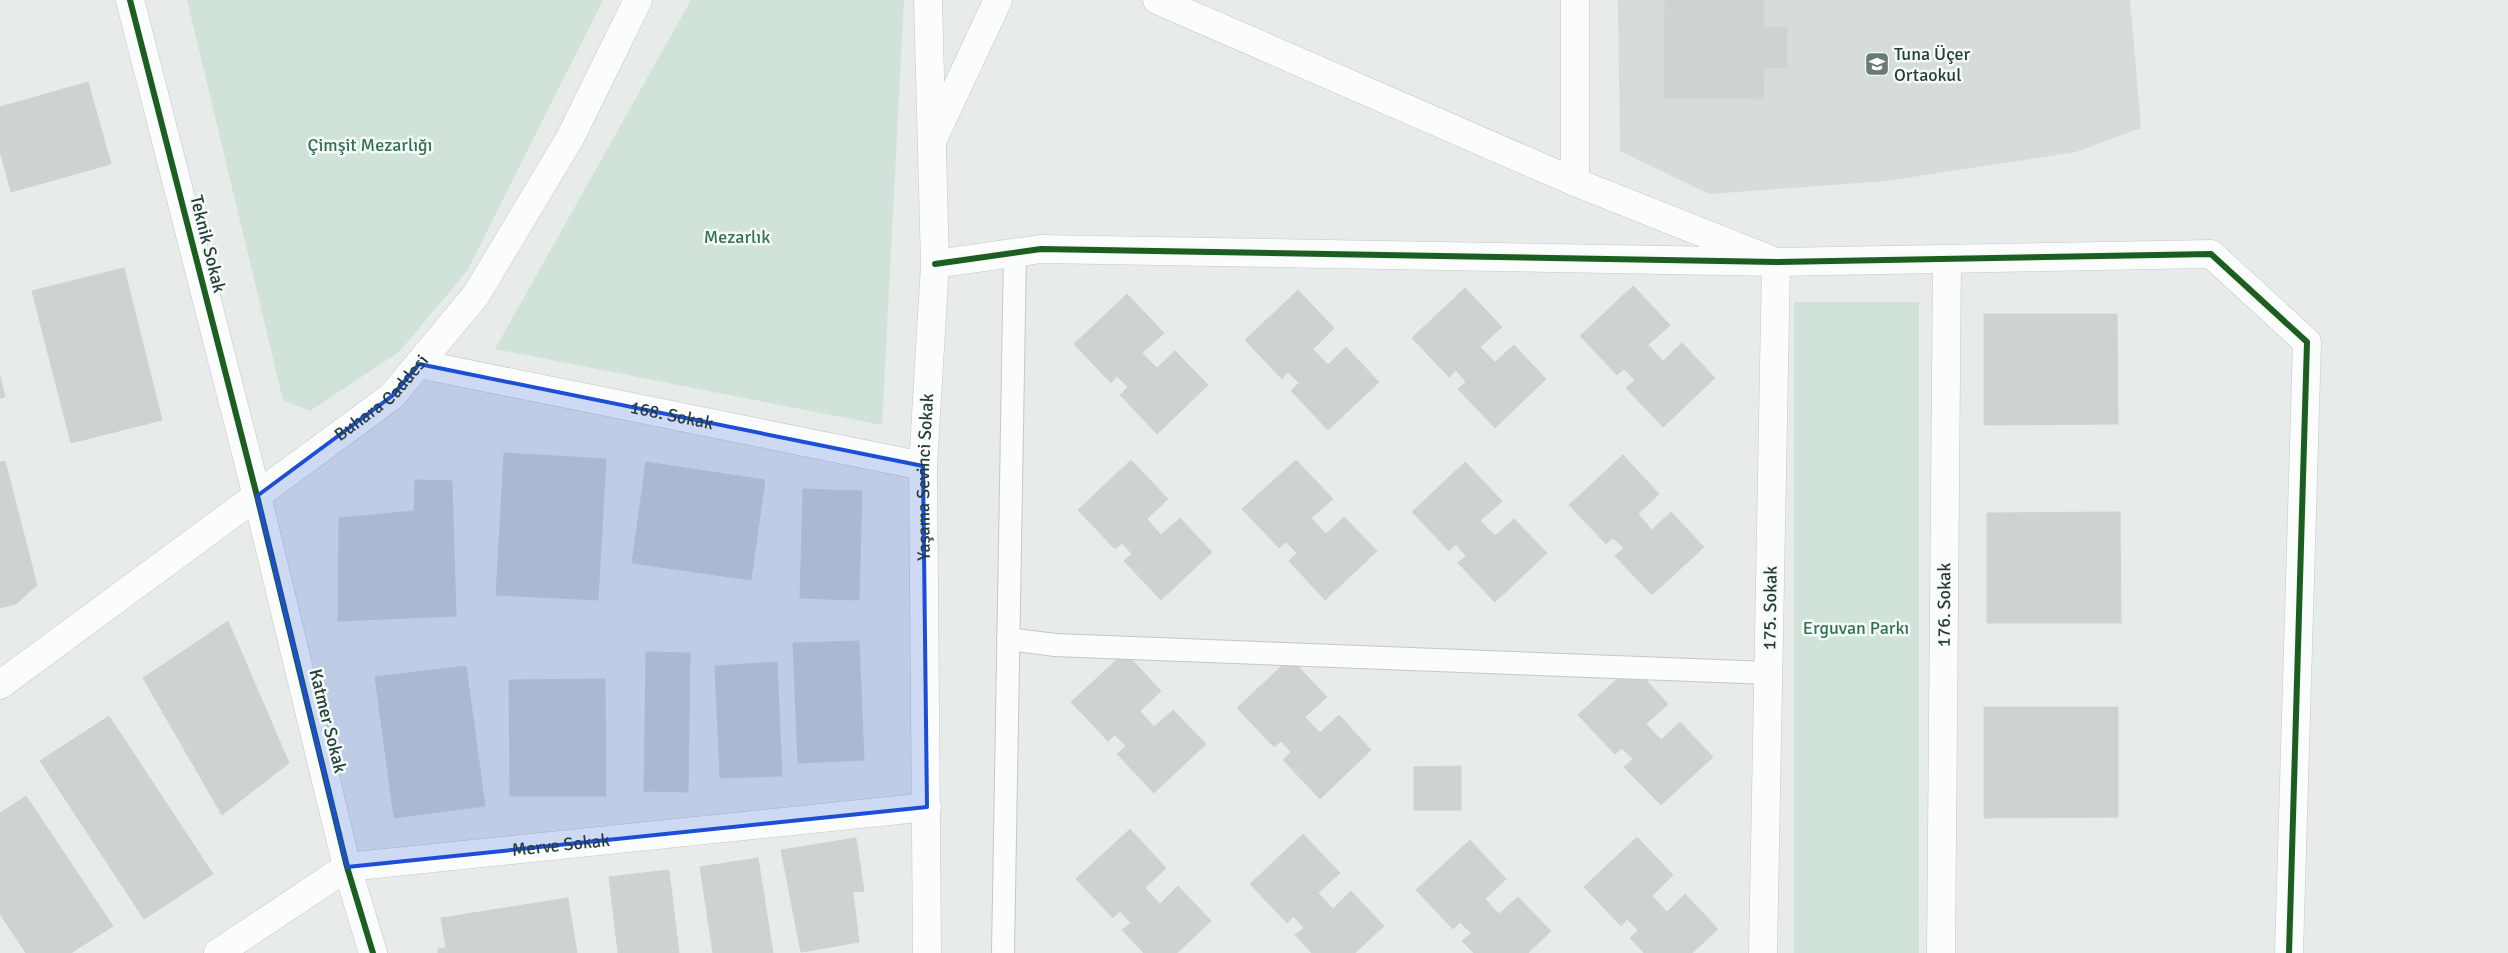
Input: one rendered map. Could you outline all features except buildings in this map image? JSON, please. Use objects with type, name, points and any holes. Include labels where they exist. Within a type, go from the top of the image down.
[{"type":"street","name":"Teknik Sokak","points":[[130,0],[258,496]]},
{"type":"street","name":"Buhara Caddesi","points":[[0,685],[392,396],[476,295],[570,138],[638,0]]},
{"type":"street","name":"Yaşama Sevinci Sokak","points":[[926,953],[927,807],[923,466],[934,264],[928,0]]},
{"type":"street","points":[[932,142],[998,0]]},
{"type":"street","points":[[1158,0],[1575,182],[1776,262]]},
{"type":"street","points":[[1575,182],[1576,0]]},
{"type":"street","points":[[934,264],[1041,249],[1776,262],[2211,254],[2307,342],[2289,953]]},
{"type":"street","name":"176. Sokak","points":[[1941,953],[1947,259]]},
{"type":"street","name":"175. Sokak","points":[[1764,953],[1776,262]]},
{"type":"street","name":"168. Sokak","points":[[419,364],[923,466]]},
{"type":"street","name":"Katmer Sokak","points":[[258,496],[348,868],[373,953]]},
{"type":"street","name":"Merve Sokak","points":[[218,953],[348,868],[927,807]]},
{"type":"lane","points":[[1003,953],[1015,252]]},
{"type":"lane","points":[[1008,639],[1055,645],[1769,673]]},
{"type":"highlighted area","points":[[419,364],[923,466],[927,807],[347,867],[257,496],[392,396]]},
{"type":"shaded area","name":"Tuna Üçer Ortaokul","points":[[1618,0],[2130,0],[2141,128],[2076,152],[1885,181],[1709,194],[1620,151]]},
{"type":"green space","name":"Çimşit Mezarlığı","points":[[187,0],[603,0],[467,271],[399,352],[310,411],[283,400]]},
{"type":"green space","name":"Mezarlık","points":[[691,0],[904,0],[882,425],[495,349]]},
{"type":"green space","name":"Erguvan Parkı","points":[[1794,302],[1919,302],[1919,953],[1794,953]]},
{"type":"cycle path","points":[[130,0],[257,496],[347,867],[373,953]]},
{"type":"cycle path","points":[[935,264],[1041,249],[1776,262],[2211,254],[2307,342],[2289,953]]},
{"type":"place","name":"Tuna Üçer Ortaokul","points":[[1877,64]]}]
